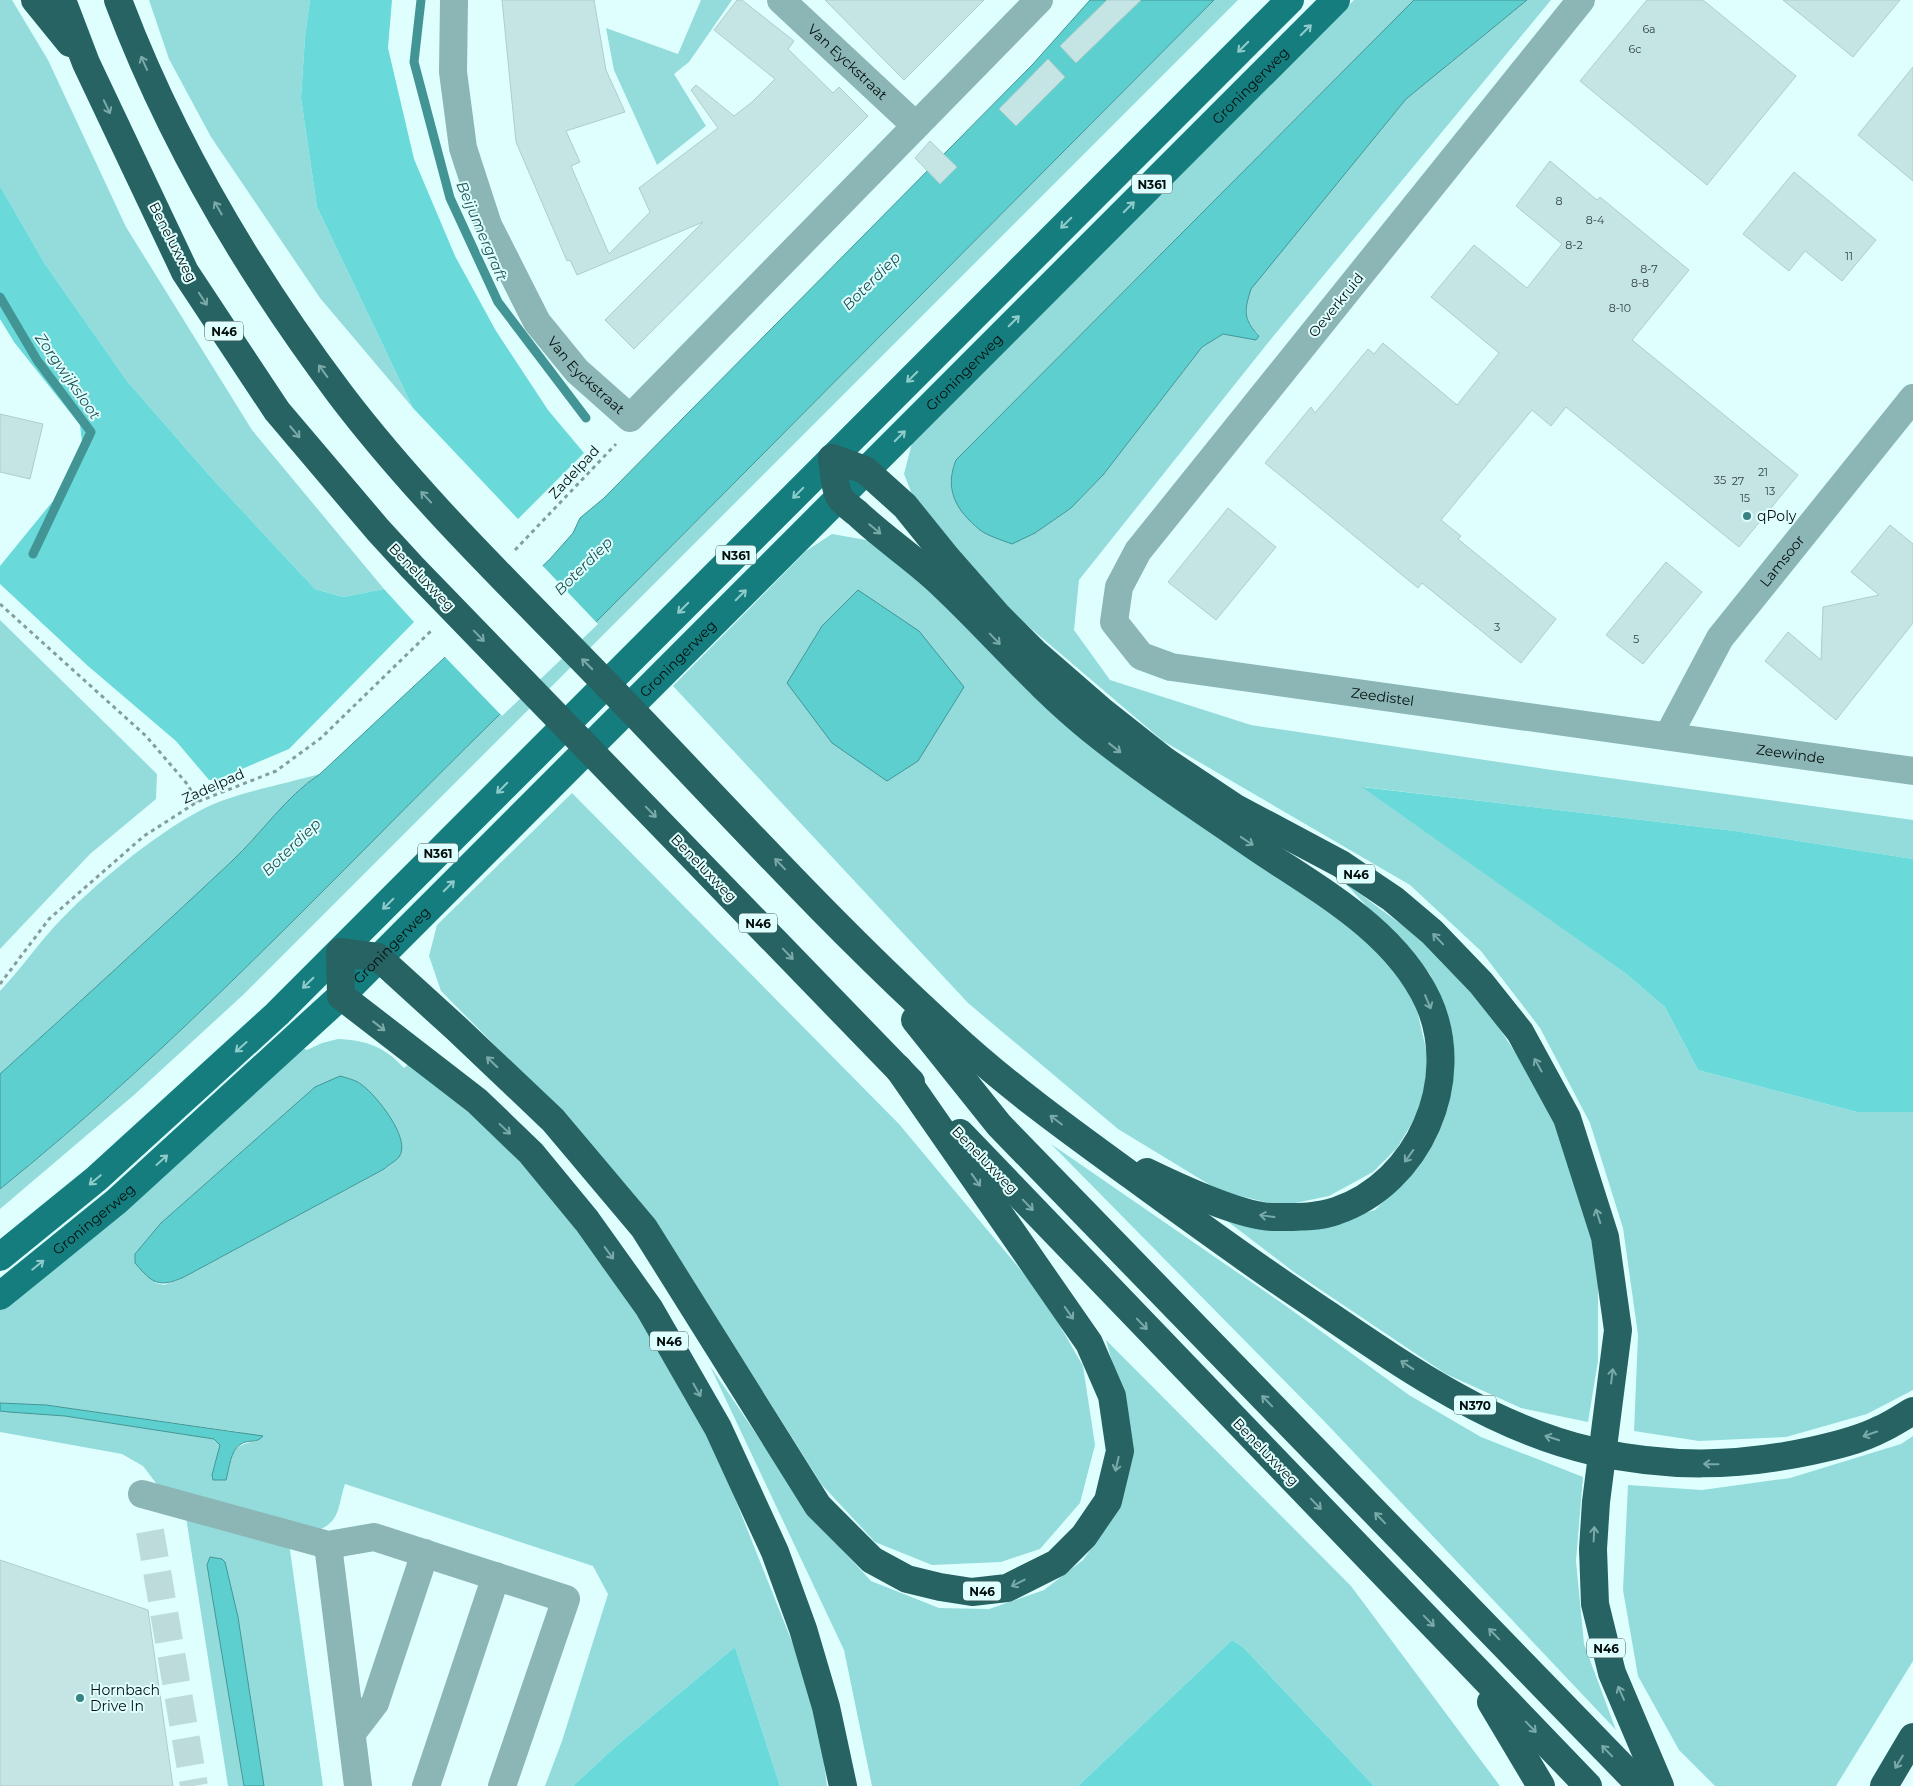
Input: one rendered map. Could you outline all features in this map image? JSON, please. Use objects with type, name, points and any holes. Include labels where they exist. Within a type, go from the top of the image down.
[{"type":"highway","name":"N46","points":[[35,0],[86,63]]},
{"type":"highway","name":"Beneluxweg","points":[[62,0],[86,63],[185,272],[277,411],[378,530],[445,601],[898,1068],[1461,1654]]},
{"type":"highway","name":"N46","points":[[118,0],[142,59],[194,166],[276,302],[332,382],[379,443],[486,562],[848,936],[953,1036],[1030,1100],[1095,1149],[1165,1181],[1233,1207],[1268,1217],[1304,1216],[1336,1211],[1376,1191],[1411,1155],[1425,1131],[1436,1104],[1441,1075],[1438,1040],[1430,1006],[1400,956],[1341,904],[1160,782],[1090,728],[1024,669],[936,579],[839,497]]},
{"type":"highway","name":"N46","points":[[832,458],[865,470],[906,506],[947,558],[998,616],[1034,652],[1103,712],[1165,761],[1234,807],[1341,864],[1393,899],[1432,932],[1481,983],[1520,1032],[1567,1118],[1605,1237],[1618,1330],[1596,1502],[1593,1549],[1595,1604],[1612,1674],[1660,1786]]},
{"type":"highway","points":[[832,458],[839,497]]},
{"type":"highway","name":"N46","points":[[848,936],[999,1125],[1641,1786]]},
{"type":"highway","points":[[341,996],[340,952],[378,957]]},
{"type":"highway","name":"N46","points":[[378,957],[553,1120],[644,1228],[818,1506],[872,1560],[906,1579],[972,1592],[1007,1588],[1057,1563],[1084,1536],[1108,1501],[1120,1451],[1112,1396],[1089,1343],[898,1068]]},
{"type":"highway","name":"N46","points":[[341,996],[476,1102],[531,1153],[587,1221],[649,1308],[718,1428],[775,1552],[803,1630],[826,1707],[844,1786]]},
{"type":"highway","name":"N370","points":[[1095,1149],[1251,1262],[1442,1388],[1518,1427],[1590,1451],[1654,1461],[1715,1465],[1776,1459],[1827,1448],[1876,1432],[1913,1411]]},
{"type":"highway","name":"N46","points":[[1461,1654],[1541,1786]]},
{"type":"highway","name":"N46","points":[[1461,1654],[1588,1786]]},
{"type":"highway","points":[[1884,1786],[1913,1737]]},
{"type":"main road","name":"N361","points":[[0,1257],[96,1179],[277,1014],[1290,0]]},
{"type":"main road","name":"Groningerweg","points":[[0,1296],[117,1201],[341,996],[1336,0]]},
{"type":"street","name":"Van Eyckstraat","points":[[454,0],[453,72],[463,148],[488,225],[537,322],[577,371],[630,418],[1039,0]]},
{"type":"street","name":"Van Eyckstraat","points":[[781,0],[915,125]]},
{"type":"street","name":"Oeverkruid","points":[[1114,622],[1119,587],[1138,551],[1581,0]]},
{"type":"street","name":"Lamsoor","points":[[1668,736],[1720,638],[1913,398]]},
{"type":"street","name":"Zeedistel","points":[[1114,622],[1141,656],[1171,667],[1668,736]]},
{"type":"street","name":"Zeewinde","points":[[1668,736],[1913,771]]},
{"type":"street","points":[[142,1494],[328,1545],[374,1537],[566,1599],[502,1786]]},
{"type":"street","points":[[328,1545],[358,1786]]},
{"type":"street","points":[[352,1733],[376,1703],[425,1553]]},
{"type":"street","points":[[426,1786],[496,1576]]},
{"type":"path","name":"Zadelpad","points":[[528,538],[625,434],[630,418]]},
{"type":"path","points":[[0,604],[146,736],[188,785],[197,802]]},
{"type":"path","name":"Zadelpad","points":[[0,984],[49,919],[144,836],[197,802],[276,771],[321,738],[423,639]]},
{"type":"shaded area","points":[[0,0],[12,0],[48,60],[126,227],[252,430],[384,589],[343,597],[315,589],[208,474],[127,381],[45,264],[0,186]]},
{"type":"shaded area","points":[[149,0],[310,0],[305,37],[301,98],[317,207],[413,408],[320,298],[211,137],[169,59]]},
{"type":"shaded area","points":[[310,0],[392,0],[388,48],[414,159],[455,256],[496,331],[548,410],[584,453],[518,519],[413,408],[317,207],[301,98],[305,37]]},
{"type":"shaded area","points":[[701,0],[732,0],[689,62],[674,74],[706,126],[657,165],[614,70],[606,28],[678,54]]},
{"type":"shaded area","points":[[1214,0],[1238,0],[243,995],[134,1095],[0,1209],[0,1189],[130,1078],[254,960],[496,718],[601,617]]},
{"type":"shaded area","points":[[1354,0],[1414,0],[956,460],[952,472],[952,492],[960,507],[981,531],[1035,533],[1071,508],[1103,475],[1202,347],[1223,334],[1259,335],[1250,324],[1246,309],[1250,289],[1406,99],[1527,0],[1551,0],[1267,344],[1079,580],[1074,630],[1110,680],[1251,725],[1552,770],[1913,820],[1913,859],[1735,831],[1364,787],[1625,973],[1665,1007],[1698,1070],[1857,1112],[1913,1112],[1913,1390],[1867,1414],[1786,1437],[1699,1441],[1634,1431],[1638,1335],[1623,1228],[1590,1123],[1540,1028],[1481,951],[1410,885],[1163,741],[1015,615],[915,502],[904,474],[913,439]]},
{"type":"shaded area","points":[[0,186],[45,264],[127,381],[208,474],[315,589],[343,597],[384,589],[414,622],[289,749],[216,780],[209,780],[176,741],[88,666],[0,584],[0,566],[53,501],[82,442],[80,425],[14,342],[0,319]]},
{"type":"shaded area","points":[[832,534],[872,541],[1371,941],[1415,1001],[1428,1058],[1422,1106],[1397,1148],[1373,1172],[1329,1196],[1281,1206],[1220,1191],[1118,1129],[968,1003],[673,686],[806,551]]},
{"type":"shaded area","points":[[0,620],[157,774],[156,799],[90,854],[0,949]]},
{"type":"shaded area","points":[[320,774],[296,793],[231,862],[0,1074],[0,991],[54,927],[86,895],[144,847],[203,809],[245,794]]},
{"type":"shaded area","points":[[1362,787],[1735,831],[1913,859],[1913,1112],[1857,1112],[1698,1070],[1665,1007],[1625,973]]},
{"type":"shaded area","points":[[572,793],[899,1124],[1044,1298],[1083,1366],[1095,1445],[1080,1503],[1040,1549],[1001,1562],[932,1565],[875,1542],[822,1485],[671,1246],[557,1108],[441,991],[429,956],[437,925]]},
{"type":"shaded area","points":[[1344,882],[1422,940],[1486,1008],[1547,1101],[1586,1200],[1598,1281],[1598,1361],[1588,1422],[1521,1408],[1446,1374],[1294,1272],[1227,1221],[1301,1231],[1375,1210],[1416,1169],[1448,1107],[1452,1039],[1430,974]]},
{"type":"shaded area","points":[[338,1039],[366,1043],[390,1055],[404,1068],[410,1063],[527,1158],[640,1319],[718,1456],[816,1702],[827,1786],[780,1786],[735,1647],[615,1747],[573,1786],[545,1786],[562,1741],[608,1594],[593,1566],[345,1484],[338,1512],[331,1522],[318,1530],[162,1491],[143,1466],[122,1454],[0,1432],[0,1411],[65,1416],[214,1439],[220,1445],[212,1475],[226,1480],[232,1457],[237,1448],[258,1441],[240,1432],[46,1405],[0,1403],[0,1309],[301,1047],[307,1050],[322,1043]],"holes":[[[315,1087],[384,1169],[184,1277],[164,1285],[156,1283],[135,1254],[161,1223]]]},
{"type":"shaded area","points":[[1051,1144],[1286,1306],[1409,1395],[1481,1437],[1583,1477],[1576,1561],[1584,1644],[1616,1730],[1325,1422]]},
{"type":"shaded area","points":[[1106,1340],[1351,1586],[1500,1786],[1374,1786],[1243,1647],[1232,1640],[1078,1786],[872,1786],[844,1650],[710,1366],[814,1519],[871,1581],[939,1608],[989,1609],[1044,1590],[1083,1560],[1109,1524],[1128,1420]]},
{"type":"shaded area","points":[[1913,1436],[1913,1661],[1836,1786],[1715,1786],[1679,1750],[1638,1676],[1623,1590],[1628,1485],[1702,1490],[1790,1478],[1901,1444]]},
{"type":"shaded area","points":[[186,1517],[289,1543],[323,1786],[264,1786],[238,1617],[225,1563],[222,1559],[210,1557],[207,1565],[244,1786],[228,1786]]},
{"type":"shaded area","points":[[1232,1640],[1243,1647],[1374,1786],[1078,1786]]},
{"type":"shaded area","points":[[735,1647],[780,1786],[573,1786],[615,1747]]},
{"type":"water","name":"Boterdiep","points":[[1090,0],[1214,0],[601,617],[496,718],[254,960],[130,1078],[0,1189],[0,1074],[231,862],[296,793],[320,774],[550,559],[573,533],[580,518],[604,498],[1033,64]]},
{"type":"water","points":[[1414,0],[1527,0],[1406,99],[1251,289],[1246,314],[1250,325],[1259,336],[1256,340],[1223,334],[1202,347],[1103,475],[1071,508],[1035,533],[1012,544],[980,530],[964,515],[954,499],[951,481],[956,460]]},
{"type":"water","points":[[858,590],[919,631],[964,687],[918,761],[887,781],[832,743],[787,683],[822,626]]},
{"type":"water","points":[[340,1076],[360,1083],[383,1107],[397,1129],[401,1140],[402,1149],[399,1157],[384,1169],[184,1277],[162,1283],[152,1280],[147,1276],[135,1263],[135,1254],[161,1223],[315,1087]]},
{"type":"water","points":[[0,1403],[46,1405],[263,1436],[258,1440],[244,1443],[237,1447],[230,1460],[226,1480],[213,1480],[212,1475],[220,1445],[214,1439],[65,1416],[0,1411]]},
{"type":"water","points":[[210,1557],[222,1559],[225,1562],[238,1617],[264,1786],[244,1786],[207,1565]]},
{"type":"pier","points":[[541,564],[598,624],[502,716],[444,656]]},
{"type":"building","points":[[502,0],[594,0],[606,70],[625,112],[566,131],[580,162],[571,166],[609,254],[650,212],[639,188],[718,128],[691,90],[696,85],[734,116],[752,102],[775,79],[714,30],[737,0],[742,0],[794,41],[788,49],[833,93],[839,87],[868,116],[634,349],[605,320],[703,222],[577,275],[570,260],[567,261],[516,142]]},
{"type":"building","points":[[825,0],[984,0],[904,80]]},
{"type":"building","points":[[1107,0],[1141,0],[1076,63],[1060,46]]},
{"type":"building","points":[[1647,0],[1703,0],[1796,76],[1707,185],[1580,81]]},
{"type":"building","points":[[1783,0],[1900,0],[1853,57]]},
{"type":"building","points":[[1048,59],[1065,77],[1016,126],[999,109]]},
{"type":"building","points":[[1913,67],[1913,181],[1858,135]]},
{"type":"building","points":[[930,141],[957,167],[940,184],[915,158]]},
{"type":"building","points":[[1550,161],[1597,200],[1600,197],[1689,270],[1632,340],[1798,475],[1739,547],[1566,407],[1551,426],[1532,410],[1441,520],[1461,536],[1458,539],[1556,619],[1521,663],[1422,583],[1418,588],[1265,463],[1311,407],[1315,413],[1368,349],[1374,354],[1383,343],[1457,405],[1499,353],[1431,297],[1474,245],[1527,288],[1562,244],[1516,206]]},
{"type":"building","points":[[1794,172],[1876,240],[1842,281],[1805,251],[1789,271],[1743,234]]},
{"type":"building","points":[[0,414],[43,424],[30,479],[0,472]]},
{"type":"building","points":[[1228,508],[1276,547],[1216,620],[1168,582]]},
{"type":"building","points":[[1890,525],[1913,544],[1913,623],[1836,720],[1765,661],[1788,632],[1821,660],[1823,607],[1879,595],[1851,572]]},
{"type":"building","points":[[1666,562],[1702,592],[1643,664],[1606,635]]},
{"type":"building","name":"Hornbach Drive In","points":[[0,1560],[148,1610],[173,1786],[0,1786]]},
{"type":"waterway","name":"Beijumergraft","points":[[421,0],[414,62],[450,198],[498,302],[586,418]]},
{"type":"waterway","name":"Zorgwijksloot","points":[[0,297],[37,360],[91,432],[33,554]]},
{"type":"tunnel","points":[[150,1531],[194,1786]]},
{"type":"place","name":"qPoly","points":[[1747,516]]},
{"type":"place","name":"Hornbach Drive In","points":[[80,1698]]}]
